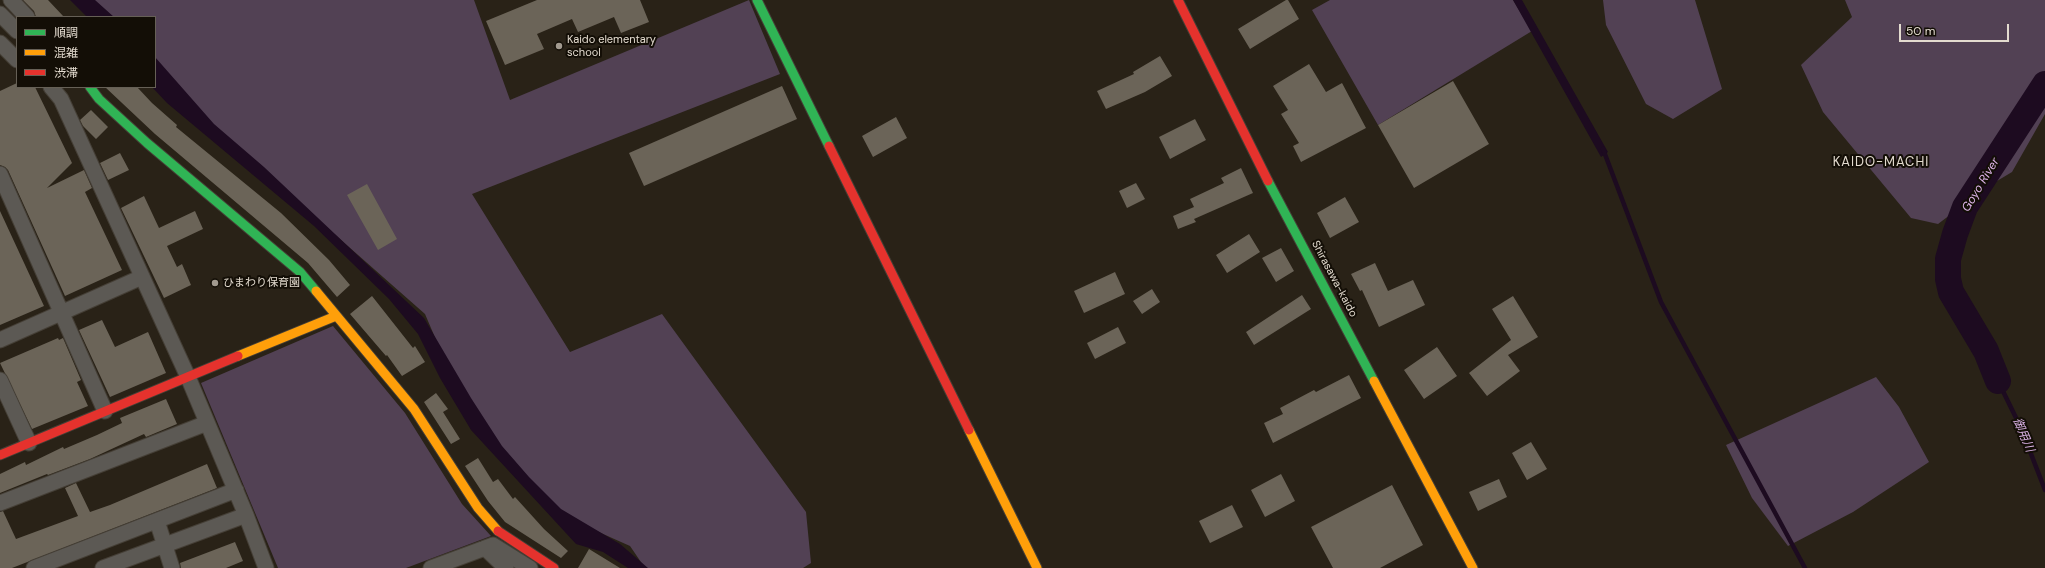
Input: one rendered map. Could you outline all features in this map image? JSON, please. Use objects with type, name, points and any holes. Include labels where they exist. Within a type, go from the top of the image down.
[{"type":"street","points":[[11,0],[26,16]]},
{"type":"street","points":[[757,0],[1037,568]]},
{"type":"street","name":"Shirasawa-kaido","points":[[1178,0],[1277,198],[1472,568]]},
{"type":"street","points":[[0,14],[16,30]]},
{"type":"street","points":[[0,43],[16,59]]},
{"type":"street","points":[[52,88],[61,99],[188,377],[236,490],[266,568]]},
{"type":"street","points":[[82,88],[99,99]]},
{"type":"street","points":[[91,88],[99,99],[146,143],[300,272],[414,409],[478,508],[497,531],[552,568]]},
{"type":"street","points":[[0,174],[105,411]]},
{"type":"street","points":[[0,340],[142,277]]},
{"type":"street","points":[[0,455],[336,316]]},
{"type":"street","points":[[0,380],[29,443]]},
{"type":"street","points":[[0,503],[207,423]]},
{"type":"street","points":[[34,568],[236,490]]},
{"type":"street","points":[[103,568],[246,515]]},
{"type":"street","points":[[157,521],[172,568]]},
{"type":"street","points":[[435,567],[493,546],[530,568]]},
{"type":"street","points":[[485,548],[506,568]]},
{"type":"shaded area","points":[[70,0],[95,0],[113,16],[86,16]]},
{"type":"shaded area","points":[[88,0],[474,0],[510,100],[749,0],[780,74],[472,194],[570,352],[662,314],[806,512],[811,563],[803,568],[645,568],[630,546],[547,509],[460,396],[425,314],[215,129],[156,69],[156,16],[104,16]]},
{"type":"shaded area","points":[[1330,0],[1513,0],[1532,31],[1378,125],[1312,10]]},
{"type":"shaded area","points":[[1513,0],[1522,0],[1608,152],[1601,157]]},
{"type":"shaded area","points":[[1603,0],[1695,0],[1722,89],[1673,119],[1646,104],[1606,25]]},
{"type":"shaded area","points":[[1845,0],[2045,0],[2045,114],[2012,172],[1987,187],[1938,224],[1911,218],[1823,112],[1801,65],[1852,17]]},
{"type":"shaded area","points":[[156,58],[214,124],[264,167],[424,318],[471,398],[502,446],[529,477],[561,509],[620,544],[648,568],[628,568],[603,552],[576,544],[471,430],[440,378],[418,334],[389,299],[314,226],[167,103],[153,88],[156,88]]},
{"type":"shaded area","points":[[333,326],[405,413],[462,504],[491,536],[406,568],[278,568],[201,383]]},
{"type":"shaded area","points":[[1876,377],[1899,407],[1929,462],[1853,512],[1788,546],[1752,498],[1726,445]]},
{"type":"building","points":[[23,0],[48,0],[63,16],[36,16],[34,11]]},
{"type":"building","points":[[537,0],[640,0],[649,22],[621,33],[614,17],[578,32],[572,19],[537,34],[544,49],[505,65],[486,21]]},
{"type":"building","points":[[1288,0],[1299,19],[1250,49],[1238,29]]},
{"type":"building","points":[[1160,56],[1172,76],[1145,92],[1106,109],[1097,91],[1134,74],[1133,72]]},
{"type":"building","points":[[1309,64],[1326,92],[1342,83],[1366,128],[1301,162],[1293,146],[1299,143],[1281,114],[1288,110],[1273,86]]},
{"type":"building","points":[[1453,81],[1489,144],[1414,188],[1378,125]]},
{"type":"building","points":[[16,83],[16,88],[35,88],[72,163],[47,188],[84,170],[92,188],[85,192],[122,270],[65,296],[8,170],[0,165],[0,91]]},
{"type":"building","points":[[782,86],[797,119],[644,186],[629,153]]},
{"type":"building","points":[[106,88],[138,88],[152,103],[177,125],[176,127],[281,213],[329,260],[350,285],[337,297],[308,263],[155,134]]},
{"type":"building","points":[[91,110],[108,127],[96,139],[83,126],[80,120]]},
{"type":"building","points":[[896,117],[907,138],[873,157],[862,136]]},
{"type":"building","points":[[1195,119],[1206,140],[1170,159],[1159,137]]},
{"type":"building","points":[[120,153],[129,170],[108,180],[100,163]]},
{"type":"building","points":[[1241,168],[1253,193],[1194,219],[1196,222],[1178,229],[1173,216],[1194,207],[1190,199],[1224,183],[1221,178]]},
{"type":"building","points":[[1136,183],[1145,199],[1127,208],[1119,191]]},
{"type":"building","points":[[367,184],[397,239],[378,250],[347,195]]},
{"type":"building","points":[[144,196],[159,228],[195,211],[203,229],[167,246],[177,267],[182,264],[191,285],[164,298],[121,208]]},
{"type":"building","points":[[1345,197],[1359,222],[1330,238],[1317,213]]},
{"type":"building","points":[[0,211],[44,306],[0,325]]},
{"type":"building","points":[[1249,234],[1260,252],[1227,273],[1216,255]]},
{"type":"building","points":[[1281,248],[1294,271],[1276,282],[1262,258]]},
{"type":"building","points":[[1375,263],[1388,291],[1413,280],[1425,305],[1379,327],[1362,290],[1360,291],[1351,274]]},
{"type":"building","points":[[1115,272],[1125,294],[1084,313],[1074,291]]},
{"type":"building","points":[[1152,289],[1160,302],[1142,314],[1133,301]]},
{"type":"building","points":[[1302,295],[1311,309],[1254,345],[1246,332]]},
{"type":"building","points":[[372,296],[413,348],[415,346],[425,362],[402,376],[387,355],[386,356],[350,314]]},
{"type":"building","points":[[1513,296],[1538,337],[1508,355],[1520,371],[1487,396],[1469,373],[1511,340],[1492,309]]},
{"type":"building","points":[[102,320],[115,347],[148,332],[166,373],[110,397],[79,330]]},
{"type":"building","points":[[1118,327],[1126,343],[1095,359],[1087,343]]},
{"type":"building","points":[[58,338],[59,340],[63,338],[81,380],[77,382],[88,406],[32,429],[0,363]]},
{"type":"building","points":[[1437,347],[1457,376],[1424,399],[1404,370]]},
{"type":"building","points":[[1349,375],[1361,398],[1273,443],[1264,423],[1283,414],[1280,408],[1314,390],[1316,392]]},
{"type":"building","points":[[436,393],[448,409],[443,412],[460,439],[451,444],[424,402]]},
{"type":"building","points":[[166,399],[177,424],[146,437],[144,434],[90,459],[0,493],[0,474],[25,462],[26,465],[63,447],[64,449],[97,435],[122,423],[120,418]]},
{"type":"building","points":[[1531,442],[1547,469],[1527,480],[1512,453]]},
{"type":"building","points":[[478,458],[493,482],[498,479],[513,499],[515,497],[544,529],[568,551],[561,558],[505,522],[488,501],[465,466]]},
{"type":"building","points":[[207,464],[217,488],[12,568],[0,568],[0,512],[3,511],[16,539],[78,516],[65,488],[76,483],[90,512]]},
{"type":"building","points":[[1281,474],[1295,501],[1265,517],[1251,490]]},
{"type":"building","points":[[1499,479],[1507,497],[1478,511],[1469,492]]},
{"type":"building","points":[[1392,485],[1423,545],[1380,568],[1333,568],[1311,527]]},
{"type":"building","points":[[1232,505],[1243,527],[1210,543],[1199,521]]},
{"type":"building","points":[[235,542],[243,561],[226,568],[181,568],[180,563]]},
{"type":"building","points":[[589,549],[620,568],[578,568]]},
{"type":"waterway","name":"Goyo River","points":[[1998,381],[1986,351],[1951,292],[1948,279],[1948,259],[1965,207],[2045,84]]},
{"type":"waterway","points":[[1603,149],[1661,302],[1805,568]]},
{"type":"waterway","name":"御用川","points":[[1998,381],[2021,428],[2045,490]]},
{"type":"traffic: fast","points":[[757,0],[829,146]]},
{"type":"traffic: fast","points":[[91,88],[99,99],[147,143],[300,272],[316,291]]},
{"type":"traffic: fast","points":[[1268,181],[1374,381]]},
{"type":"traffic: slow","points":[[316,291],[414,409],[478,508],[498,531]]},
{"type":"traffic: slow","points":[[238,356],[336,316]]},
{"type":"traffic: slow","points":[[1374,381],[1473,568]]},
{"type":"traffic: slow","points":[[969,430],[1037,568]]},
{"type":"traffic: jam","points":[[1178,0],[1268,181]]},
{"type":"traffic: jam","points":[[829,146],[969,430]]},
{"type":"traffic: jam","points":[[0,455],[238,356]]},
{"type":"traffic: jam","points":[[498,531],[554,568]]},
{"type":"place","name":"Kaido elementary school","points":[[559,46]]},
{"type":"place","name":"ひまわり保育園","points":[[215,283]]},
{"type":"district","name":"KAIDO-MACHI","points":[[1881,163]]}]
